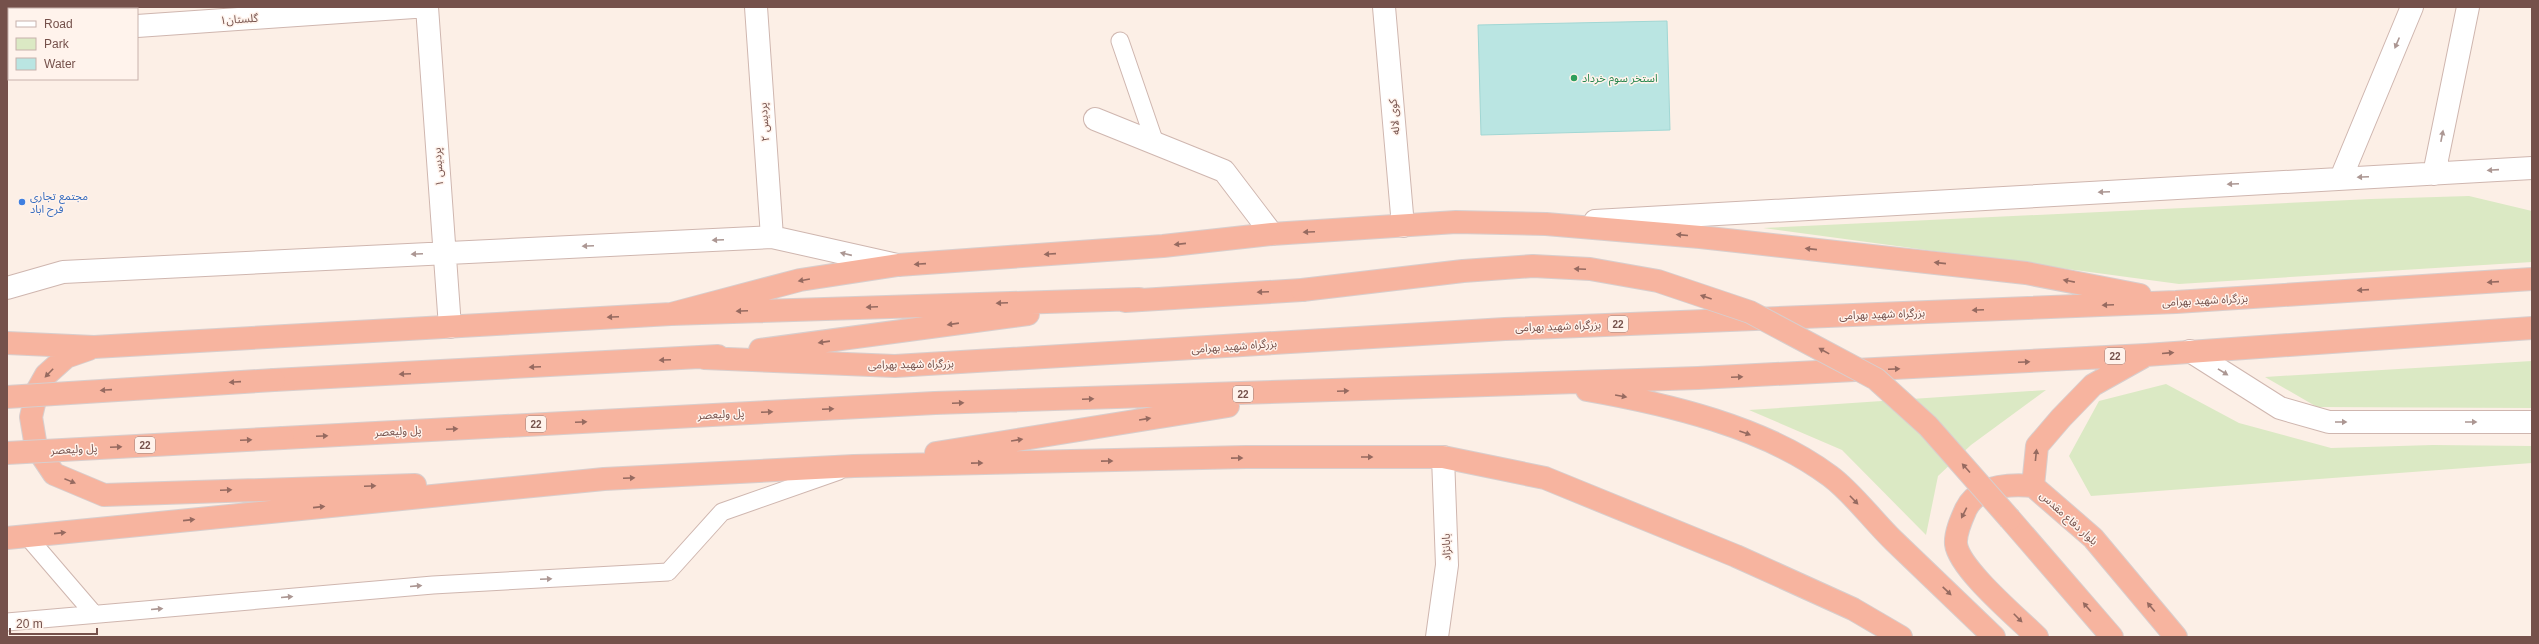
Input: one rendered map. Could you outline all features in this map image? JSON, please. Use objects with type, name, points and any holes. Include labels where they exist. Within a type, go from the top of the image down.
[{"type":"highway","points":[[671,314],[800,280],[898,266],[1163,246],[1272,234],[1456,222],[1546,224],[1700,237],[2026,273],[2176,302]]},
{"type":"highway","points":[[7,343],[94,347],[671,314],[1139,299],[1302,290],[1463,271],[1533,266],[1590,269],[1658,281],[1750,312],[1876,379],[1928,426],[2112,637]]},
{"type":"highway","name":"بزرگراه شهید بهرامی","points":[[704,358],[895,366],[1505,328],[2176,302],[2532,279]]},
{"type":"highway","points":[[704,358],[1139,299]]},
{"type":"highway","name":"22","points":[[1315,392],[1541,382],[1698,378],[2146,355],[2532,328]]},
{"type":"highway","points":[[94,347],[66,357],[46,375],[37,391],[31,417],[36,447],[54,474],[104,495],[604,479],[854,466],[1246,458],[1443,456],[1545,478],[1736,556],[1853,609],[1901,637]]},
{"type":"highway","name":"بلوار دفاع مقدس","points":[[2146,355],[2093,385],[2061,418],[2037,446],[2034,486],[2093,538],[2176,637]]},
{"type":"highway","name":"22","points":[[7,396],[274,380],[704,358]]},
{"type":"highway","points":[[1541,382],[1654,402],[1777,444],[1831,476],[1894,541],[1994,637]]},
{"type":"highway","points":[[854,466],[1315,392]]},
{"type":"highway","name":"پل ولیعصر","points":[[7,453],[936,403],[1315,392]]},
{"type":"highway","points":[[17,537],[604,479]]},
{"type":"highway","points":[[2034,486],[2010,484],[1984,491],[1970,502],[1961,520],[1956,544],[1967,568],[2037,637]]},
{"type":"street","name":"گلستان۱","points":[[138,26],[414,7]]},
{"type":"street","name":"پردیس ۱","points":[[427,7],[450,327]]},
{"type":"street","name":"پردیس ۲","points":[[756,7],[772,237]]},
{"type":"street","name":"کوی لاله","points":[[1384,7],[1403,226]]},
{"type":"street","points":[[2341,178],[2412,7]]},
{"type":"street","points":[[2434,174],[2468,7]]},
{"type":"street","points":[[1095,119],[1224,171],[1272,234]]},
{"type":"street","points":[[1546,224],[2532,168]]},
{"type":"street","points":[[7,288],[63,272],[772,237],[898,266]]},
{"type":"street","points":[[2190,351],[2280,408],[2330,422],[2532,422]]},
{"type":"street","name":"بابانژاد","points":[[1437,637],[1447,565],[1443,456]]},
{"type":"lane","points":[[1120,41],[1155,143]]},
{"type":"lane","points":[[7,622],[433,584],[668,572],[722,512],[854,466]]},
{"type":"lane","points":[[17,537],[94,614]]},
{"type":"green space","points":[[2469,196],[2532,211],[2532,262],[2179,284],[1763,228],[2371,199]]},
{"type":"green space","points":[[2532,361],[2532,408],[2317,407],[2265,377]]},
{"type":"green space","points":[[2166,384],[2239,423],[2331,448],[2433,445],[2532,446],[2532,463],[2091,496],[2069,456],[2099,401]]},
{"type":"green space","points":[[2046,390],[1971,445],[1938,476],[1926,535],[1842,450],[1749,410]]},
{"type":"water","name":"استخر سوم خرداد","points":[[1667,21],[1670,130],[1481,135],[1478,25]]},
{"type":"place","name":"استخر سوم خرداد","points":[[1574,78]]},
{"type":"place","name":"مجتمع تجاری فرح اباد","points":[[22,202]]}]
